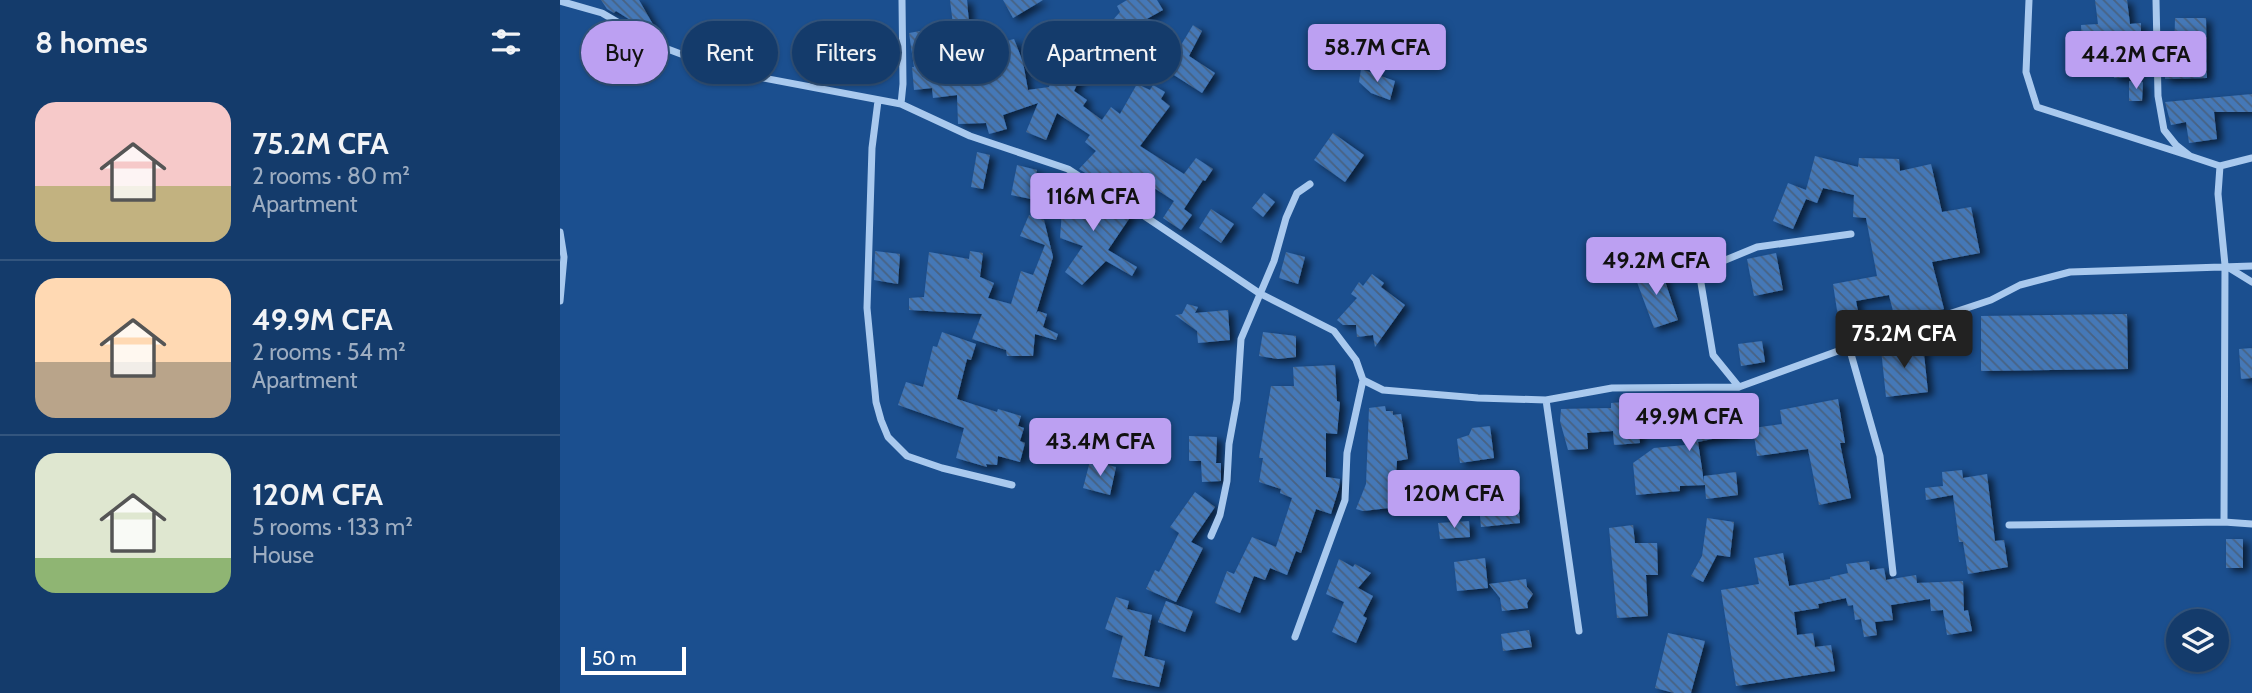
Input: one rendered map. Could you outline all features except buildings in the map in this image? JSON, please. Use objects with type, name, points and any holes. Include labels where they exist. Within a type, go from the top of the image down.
[{"type":"street","points":[[901,104],[904,47],[902,0]]},
{"type":"street","points":[[2029,0],[2026,72],[2037,107],[2220,166],[2252,158]]},
{"type":"street","points":[[2156,0],[2158,96],[2164,130],[2176,145],[2190,156]]},
{"type":"street","points":[[560,1],[602,13],[657,45],[726,71],[901,104],[970,136],[1068,169],[1099,190],[1119,199],[1259,293],[1334,331],[1356,360],[1363,380],[1347,453],[1345,500],[1295,637]]},
{"type":"street","points":[[878,101],[872,148],[867,308],[876,402],[881,420],[888,437],[907,456],[942,468],[1012,485]]},
{"type":"street","points":[[2220,166],[2218,194],[2225,265],[2224,522]]},
{"type":"street","points":[[1211,536],[1220,515],[1227,481],[1241,339],[1275,261],[1286,218],[1297,193],[1310,184]]},
{"type":"street","points":[[560,232],[564,257],[560,301]]},
{"type":"street","points":[[1740,387],[1713,355],[1700,277],[1723,261],[1757,247],[1851,234]]},
{"type":"street","points":[[2225,265],[2252,282]]},
{"type":"street","points":[[1363,380],[1383,390],[1478,398],[1546,400],[1612,388],[1740,387],[1991,300],[2020,285],[2070,272],[2252,266]]},
{"type":"street","points":[[1849,347],[1880,456],[1893,573]]},
{"type":"street","points":[[1546,400],[1579,631]]},
{"type":"street","points":[[2008,525],[2224,522],[2252,524]]}]
